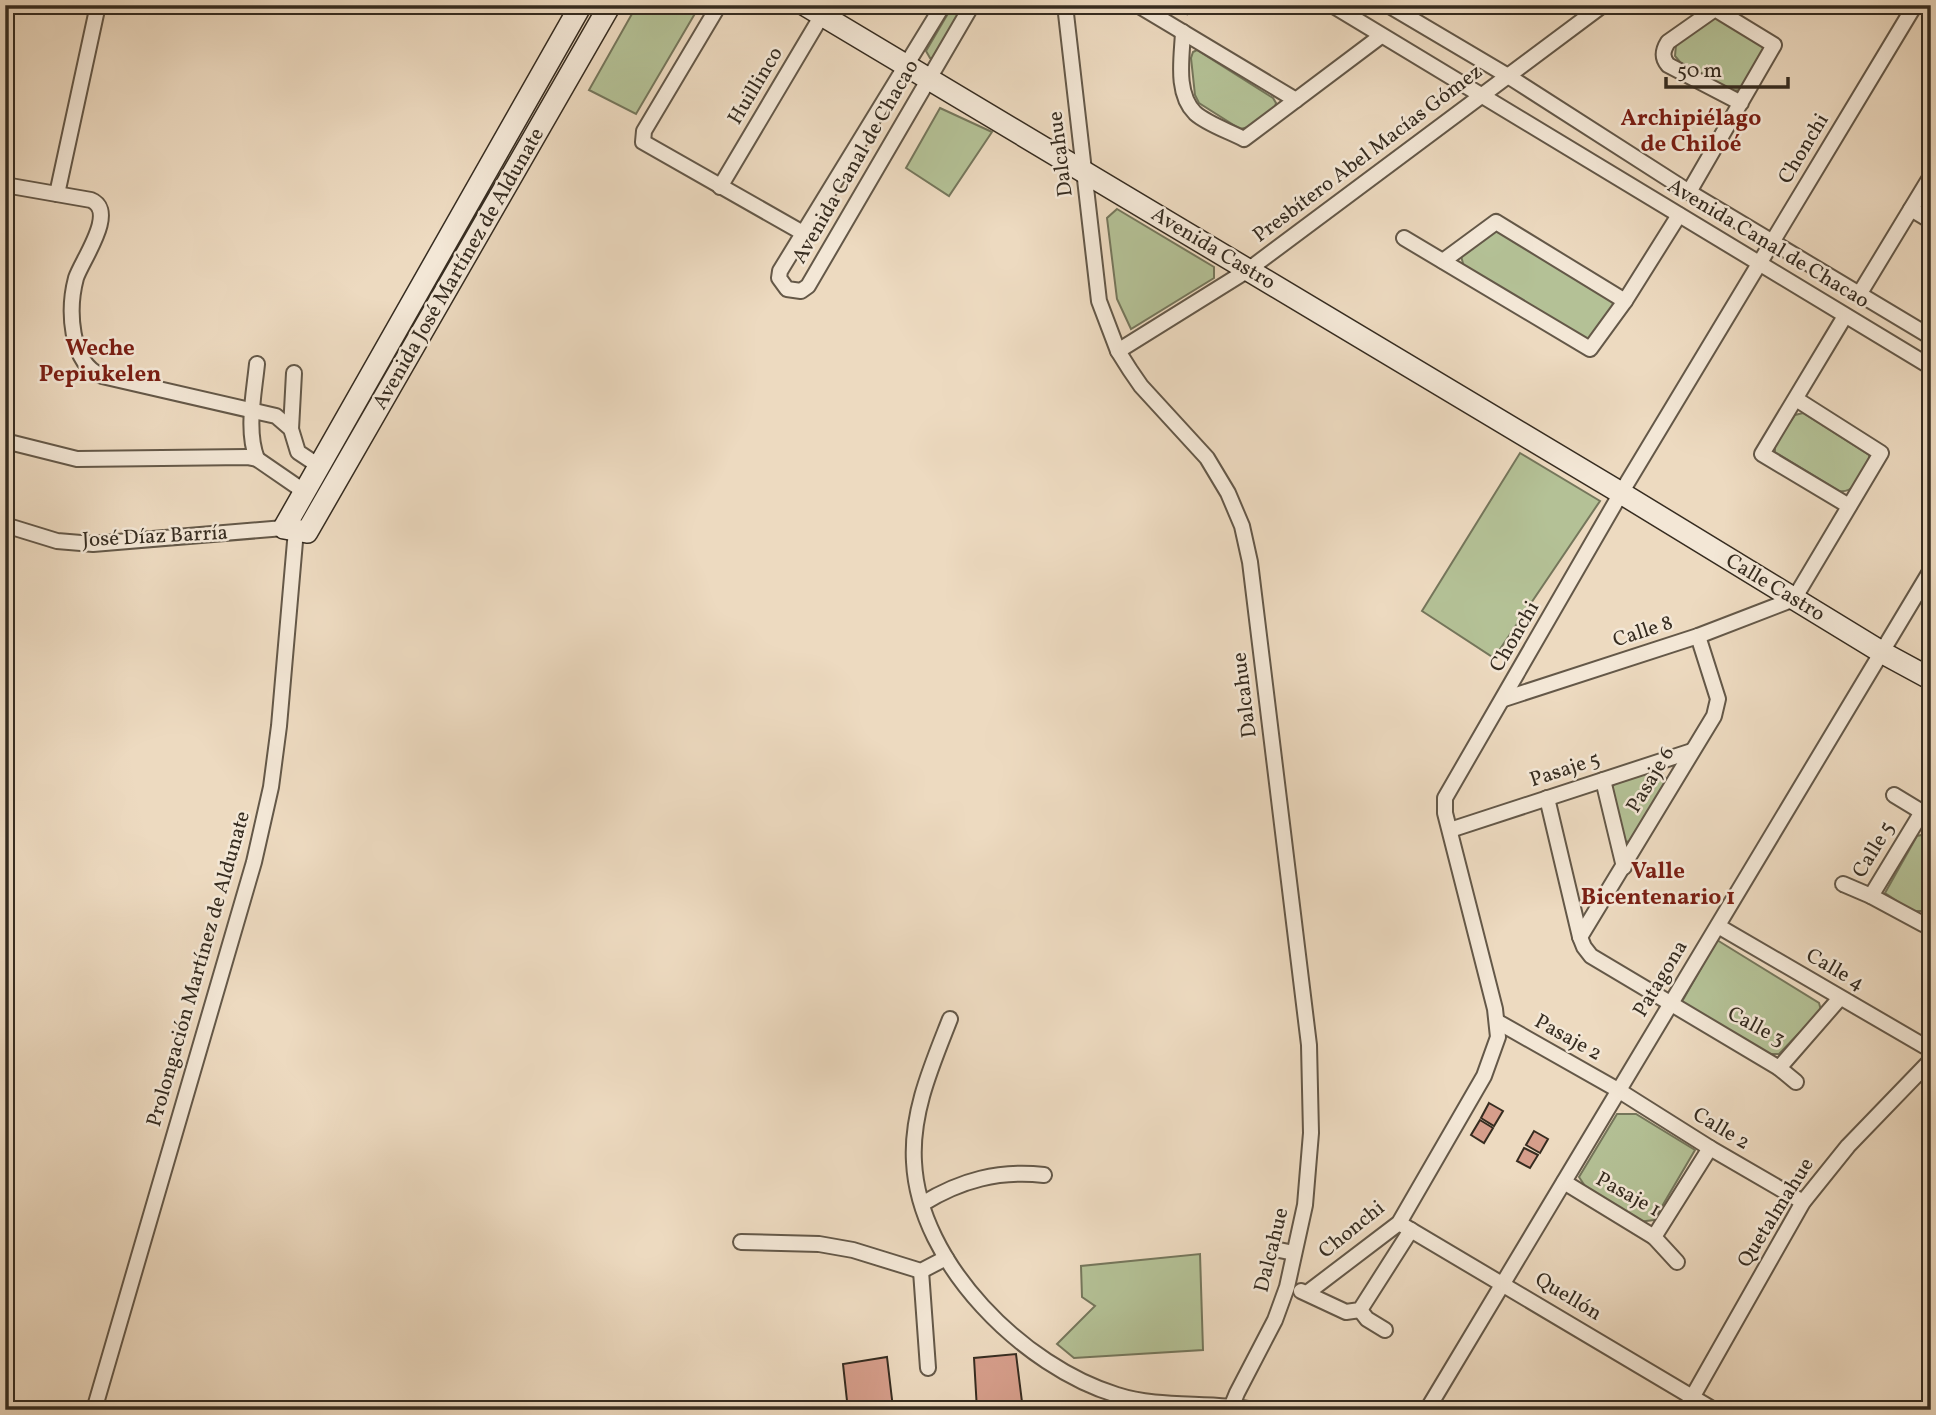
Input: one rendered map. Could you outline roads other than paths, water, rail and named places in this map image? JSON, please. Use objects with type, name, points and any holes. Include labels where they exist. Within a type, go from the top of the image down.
[{"type":"street","points":[[57,194],[98,5]]},
{"type":"street","name":"Avenida José Martínez de Aldunate","points":[[296,530],[305,492],[581,5]]},
{"type":"street","name":"Avenida José Martínez de Aldunate","points":[[296,530],[610,5]]},
{"type":"street","points":[[719,5],[642,137],[646,145],[803,233]]},
{"type":"street","name":"Avenida Canal de Chacao","points":[[943,5],[780,271],[781,284],[793,291],[802,291],[808,286],[972,5]]},
{"type":"street","name":"Dalcahue","points":[[1065,5],[1099,301],[1118,351],[1141,386],[1207,458],[1228,493],[1241,526],[1250,562],[1309,1045],[1311,1133],[1305,1205],[1287,1252],[1287,1287],[1276,1320],[1230,1408]]},
{"type":"street","name":"Avenida Canal de Chacao","points":[[1332,5],[1931,367]]},
{"type":"street","name":"Avenida Canal de Chacao","points":[[1388,5],[1508,76],[1689,192],[1931,337]]},
{"type":"street","name":"Presbítero Abel Macías Gómez","points":[[1118,351],[1248,270],[1603,5]]},
{"type":"street","name":"Chonchi","points":[[1307,1293],[1405,1226],[1484,1076],[1497,1037],[1497,1022],[1445,813],[1445,798],[1621,493],[1915,5]]},
{"type":"street","points":[[1141,7],[1296,100]]},
{"type":"street","name":"Huillinco","points":[[720,187],[818,9]]},
{"type":"street","name":"Avenida Castro","points":[[818,9],[928,79],[1621,493]]},
{"type":"street","points":[[1689,192],[1741,103],[1774,45],[1715,9],[1668,42],[1664,49],[1665,61],[1741,103]]},
{"type":"street","points":[[1183,32],[1182,86],[1185,97],[1196,114],[1244,139],[1381,36]]},
{"type":"street","points":[[1860,293],[1931,176]]},
{"type":"street","points":[[5,185],[95,201],[100,208],[100,225],[79,269],[73,291],[75,338],[84,361],[92,372],[276,416],[290,429]]},
{"type":"street","points":[[1911,209],[1931,221]]},
{"type":"street","points":[[1404,238],[1590,349],[1625,301],[1678,215]]},
{"type":"street","points":[[1443,261],[1496,222],[1625,301]]},
{"type":"street","points":[[1845,316],[1762,454],[1849,506]]},
{"type":"street","points":[[252,458],[257,364]]},
{"type":"street","points":[[294,373],[290,429],[298,452],[320,467]]},
{"type":"street","points":[[1794,599],[1881,453],[1796,399]]},
{"type":"street","points":[[5,441],[77,458],[252,458],[305,492]]},
{"type":"street","name":"Calle Castro","points":[[1621,493],[1883,653],[1929,677]]},
{"type":"street","name":"José Díaz Barría","points":[[5,525],[57,541],[93,544],[296,530]]},
{"type":"street","name":"Prolongación Martínez de Aldunate","points":[[94,1410],[254,862],[271,788],[296,530]]},
{"type":"street","name":"Patagona","points":[[1427,1410],[1931,570]]},
{"type":"street","name":"Calle 8","points":[[1504,699],[1698,636],[1794,599]]},
{"type":"street","name":"Pasaje 6","points":[[1580,937],[1714,716],[1718,699],[1698,636]]},
{"type":"street","name":"Pasaje 5","points":[[1450,830],[1692,751]]},
{"type":"street","points":[[1602,780],[1624,867]]},
{"type":"street","points":[[1894,795],[1926,815]]},
{"type":"street","points":[[1547,798],[1580,937]]},
{"type":"street","name":"Calle 5","points":[[1926,815],[1871,896],[1928,924]]},
{"type":"street","points":[[1843,884],[1871,896]]},
{"type":"street","name":"Calle 4","points":[[1718,926],[1931,1050]]},
{"type":"street","name":"Calle 3","points":[[1580,937],[1591,956],[1779,1068],[1840,998]]},
{"type":"street","points":[[950,1019],[924,1089],[916,1127],[915,1174],[922,1204],[946,1258],[966,1288],[992,1317],[1025,1345],[1074,1378],[1118,1396],[1141,1401],[1254,1410]]},
{"type":"street","name":"Pasaje 2","points":[[1497,1022],[1618,1090]]},
{"type":"street","name":"Quetalmahue","points":[[1688,1404],[1803,1202],[1847,1146],[1931,1060]]},
{"type":"street","points":[[1779,1068],[1796,1082]]},
{"type":"street","name":"Calle 2","points":[[1618,1090],[1803,1202]]},
{"type":"street","name":"Pasaje 1","points":[[1564,1182],[1654,1237],[1710,1148]]},
{"type":"street","points":[[922,1204],[943,1191],[972,1180],[1006,1173],[1044,1175]]},
{"type":"street","points":[[1360,1310],[1405,1226]]},
{"type":"street","name":"Quellón","points":[[1405,1226],[1503,1283],[1688,1404],[1714,1410]]},
{"type":"street","points":[[1654,1237],[1677,1262]]},
{"type":"street","points":[[741,1242],[820,1244],[853,1250],[921,1271],[946,1258]]},
{"type":"street","points":[[921,1271],[928,1368]]},
{"type":"street","points":[[1287,1287],[1307,1293],[1346,1312],[1360,1310]]},
{"type":"street","points":[[1360,1310],[1367,1319],[1385,1330]]},
{"type":"district","name":"Archipiélago de Chiloé","points":[[1691,132]]},
{"type":"district","name":"Weche Pepiukelen","points":[[100,362]]},
{"type":"district","name":"Valle Bicentenario 1","points":[[1658,885]]}]
